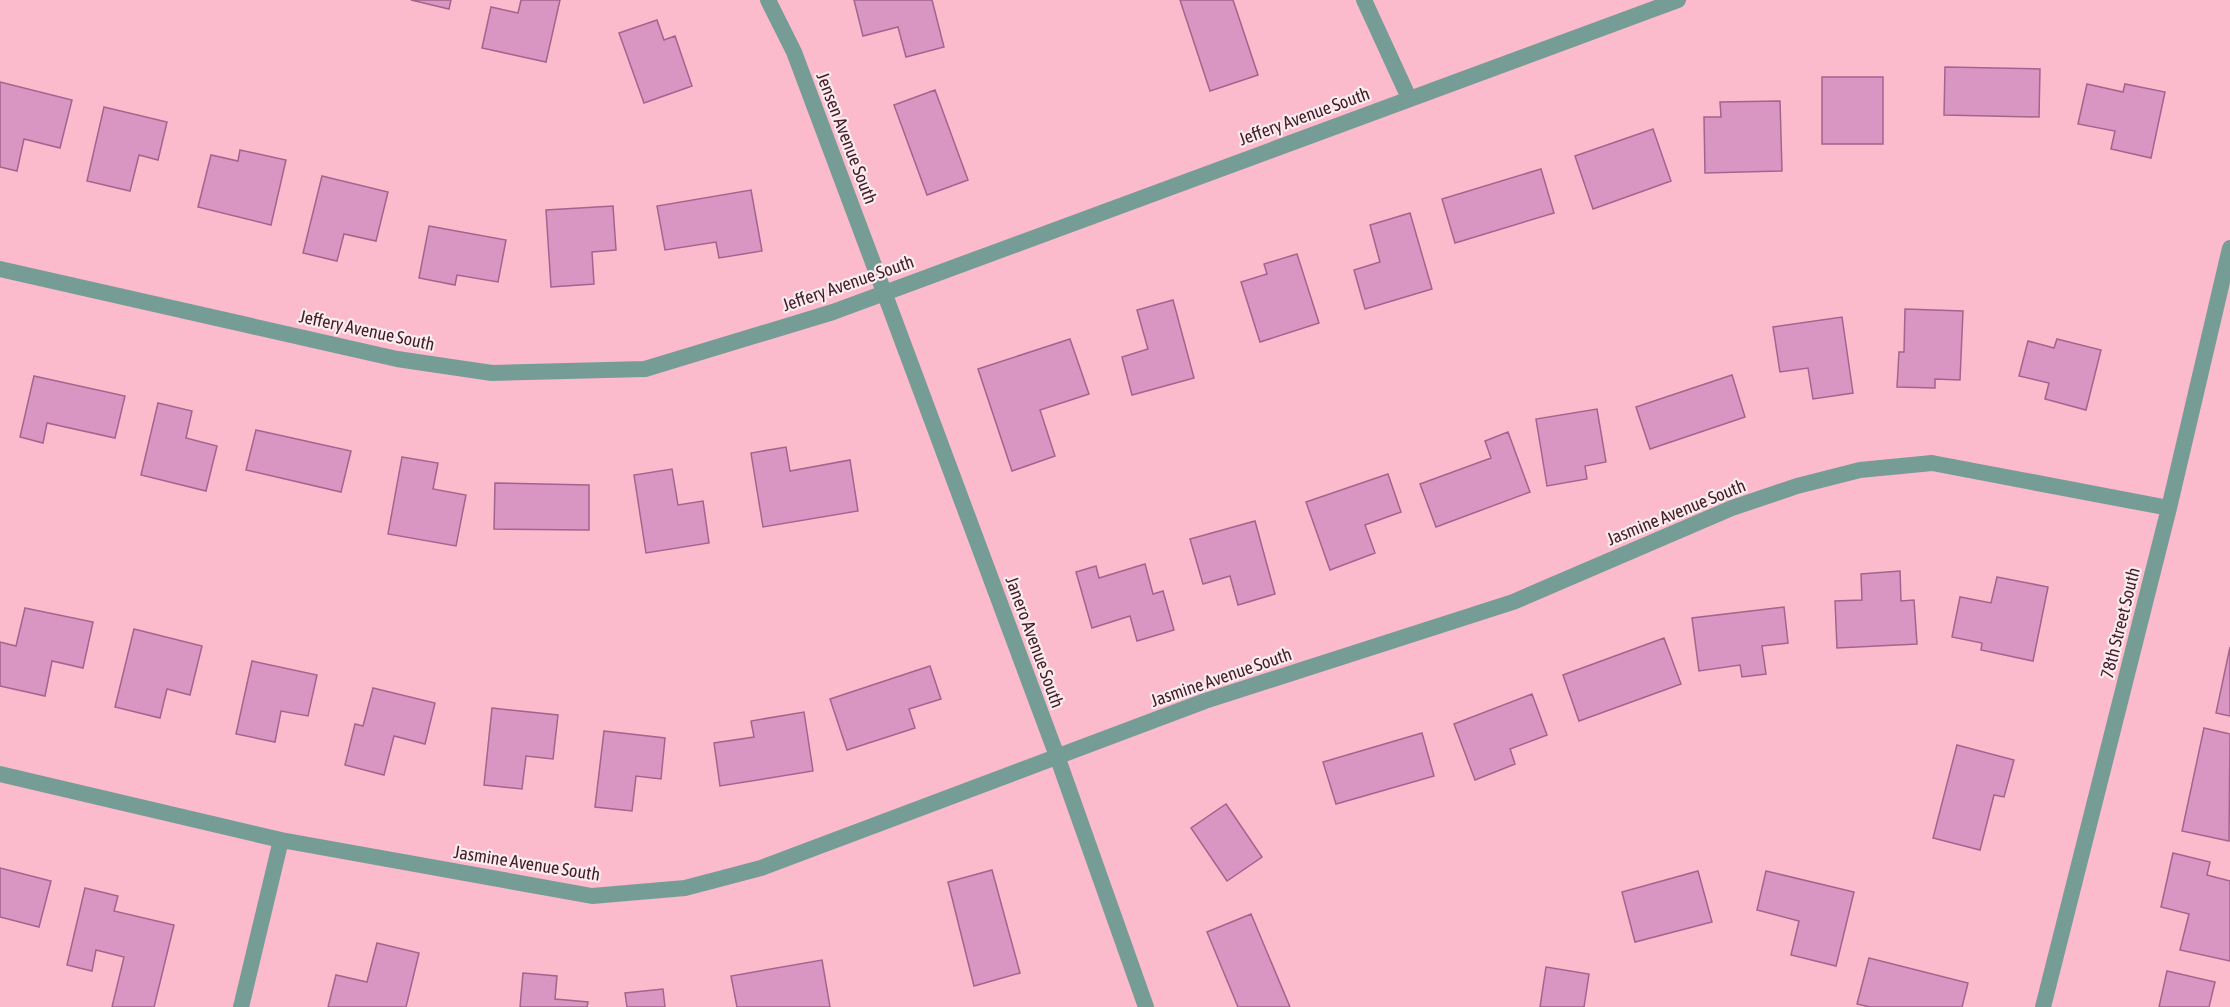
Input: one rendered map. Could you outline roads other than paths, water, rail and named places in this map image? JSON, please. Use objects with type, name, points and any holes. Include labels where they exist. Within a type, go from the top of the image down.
[{"type":"street","name":"Jensen Avenue South","points":[[768,0],[794,52],[884,292]]},
{"type":"street","points":[[1364,0],[1409,98]]},
{"type":"street","name":"Jeffery Avenue South","points":[[0,268],[397,359],[492,373],[645,369],[833,312],[1678,0]]},
{"type":"street","name":"78th Street South","points":[[2043,1007],[2169,507],[2230,248]]},
{"type":"street","name":"Janero Avenue South","points":[[884,292],[1056,756],[1146,1007]]},
{"type":"street","name":"Jasmine Avenue South","points":[[0,774],[281,840],[592,896],[685,888],[761,868],[1205,701],[1513,602],[1732,508],[1797,486],[1860,470],[1932,463],[2169,507]]},
{"type":"street","points":[[241,1007],[281,840]]}]
